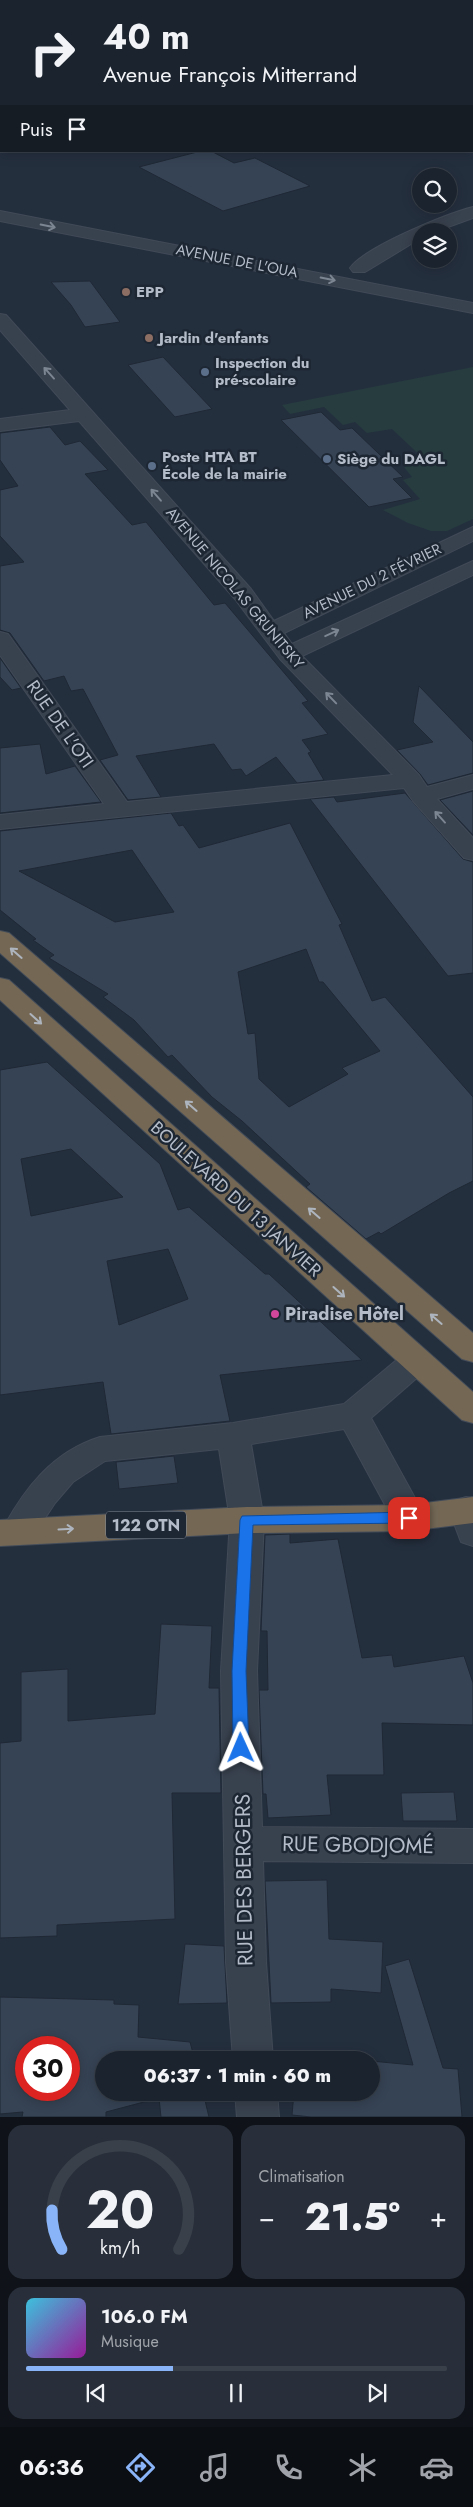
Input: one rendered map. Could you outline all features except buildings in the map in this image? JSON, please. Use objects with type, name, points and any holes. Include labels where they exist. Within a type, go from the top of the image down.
[{"type":"highway","points":[[0,939],[473,1351]]},
{"type":"highway","name":"BOULEVARD DU 13 JANVIER","points":[[0,986],[416,1362],[473,1411]]},
{"type":"highway","name":"122 OTN","points":[[9,1532],[247,1520],[471,1518]]},
{"type":"street","name":"AVENUE DE L'OUA","points":[[0,202],[283,254]]},
{"type":"street","points":[[443,223],[473,212]]},
{"type":"street","name":"AVENUE DE L'OUA","points":[[0,216],[473,308]]},
{"type":"street","points":[[360,268],[382,252],[412,236]]},
{"type":"street","points":[[340,265],[378,272]]},
{"type":"street","points":[[445,286],[473,292]]},
{"type":"street","name":"AVENUE NICOLAS GRUNITSKY","points":[[0,319],[86,414],[242,594],[288,654],[416,788],[473,853]]},
{"type":"street","points":[[0,425],[86,414]]},
{"type":"street","name":"AVENUE DU 2 FÉVRIER","points":[[271,630],[473,533]]},
{"type":"street","name":"AVENUE DU 2 FÉVRIER","points":[[288,654],[473,567]]},
{"type":"street","name":"RUE DE L'OTI","points":[[0,639],[120,808]]},
{"type":"street","points":[[0,822],[120,808],[416,788],[473,782]]},
{"type":"street","points":[[9,1532],[62,1469],[80,1457],[100,1449],[233,1435],[353,1415],[416,1362]]},
{"type":"street","points":[[353,1415],[409,1518]]},
{"type":"street","name":"RUE DES BERGERS","points":[[233,1435],[247,1520],[239,1671],[246,1962],[252,2051]]},
{"type":"street","name":"RUE GBODJOMÉ","points":[[243,1844],[473,1846]]},
{"type":"street","points":[[257,2101],[258,2117]]},
{"type":"green space","points":[[473,367],[473,519],[447,531],[431,531],[408,523],[383,510],[420,499],[403,480],[412,477],[404,467],[427,462],[392,429],[367,433],[355,422],[343,425],[324,407],[290,414],[282,405]]},
{"type":"place","name":"EPP","points":[[126,292]]},
{"type":"place","name":"Jardin d'enfants","points":[[149,338]]},
{"type":"place","name":"Inspection du pré-scolaire","points":[[205,372]]},
{"type":"place","name":"Siège du DAGL","points":[[327,459]]},
{"type":"place","name":"Poste HTA BT École de la mairie","points":[[152,466]]},
{"type":"place","name":"Piradise Hôtel","points":[[275,1314]]},
{"type":"route","points":[[241,1748],[239,1671],[247,1520],[409,1518]]}]
